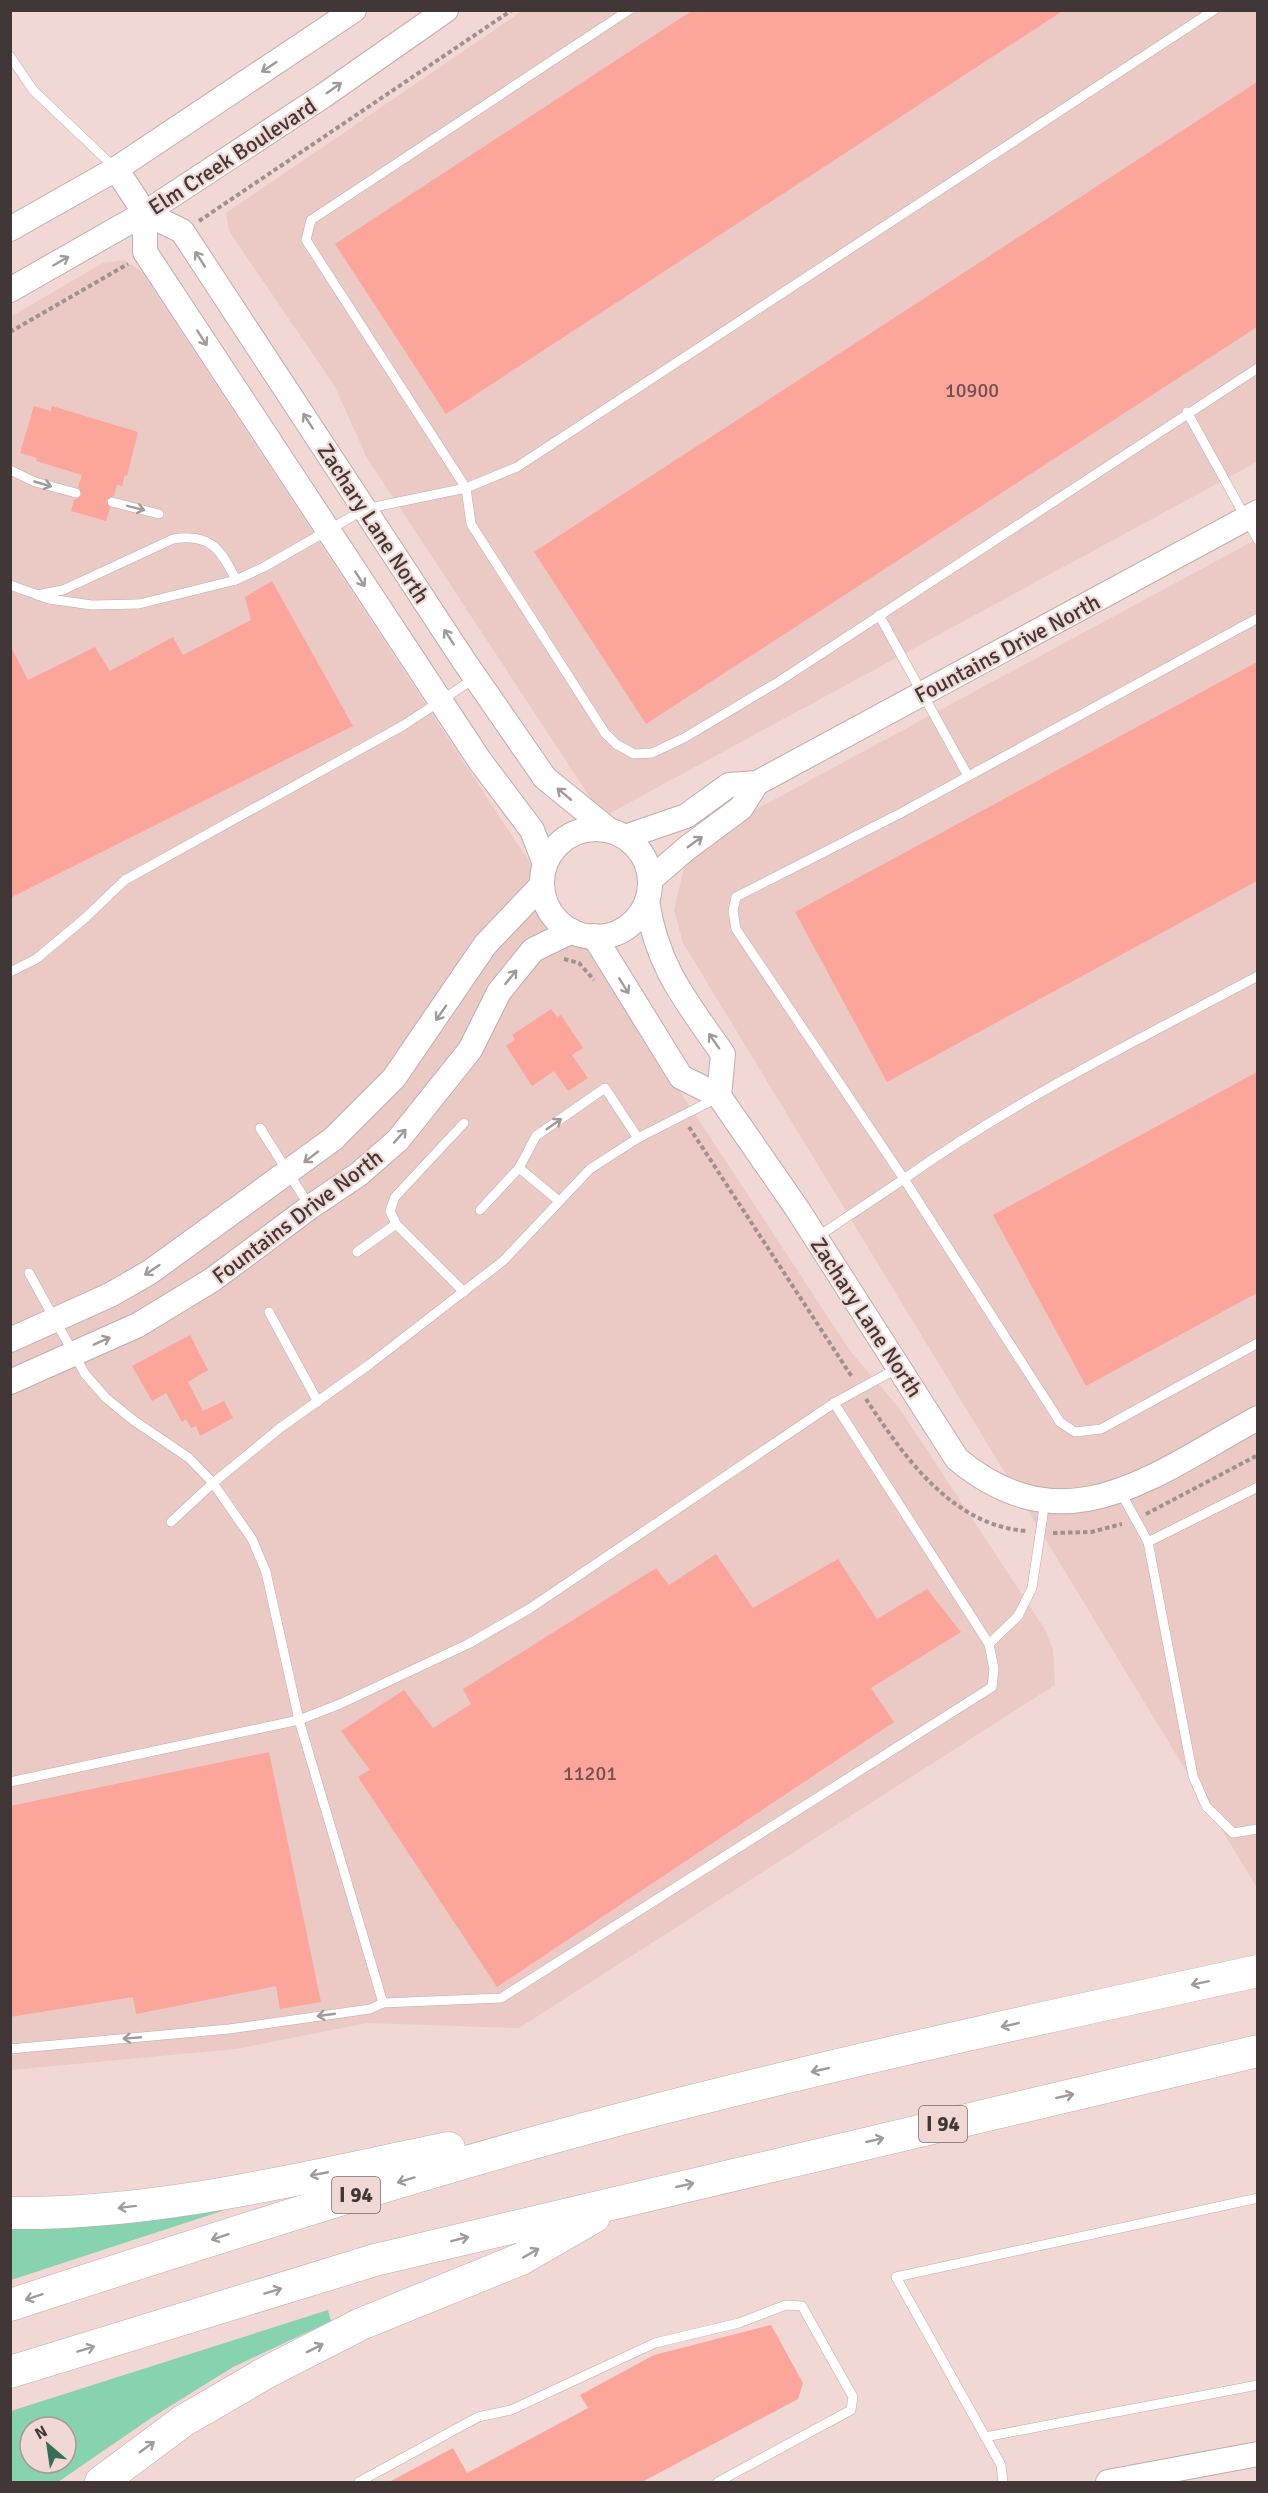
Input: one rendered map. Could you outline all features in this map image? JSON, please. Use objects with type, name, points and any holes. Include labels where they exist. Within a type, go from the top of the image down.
[{"type":"highway","name":"I 94","points":[[10,2305],[273,2219],[486,2156],[706,2097],[1257,1971]]},
{"type":"highway","name":"I 94","points":[[10,2372],[375,2260],[628,2198],[1257,2051]]},
{"type":"highway","points":[[10,2213],[85,2212],[209,2195],[706,2097]]},
{"type":"highway","points":[[101,2482],[183,2421],[267,2372],[361,2324],[520,2259],[628,2198]]},
{"type":"street","points":[[10,229],[116,169],[354,10]]},
{"type":"street","name":"Elm Creek Boulevard","points":[[10,290],[145,213],[323,96],[446,10]]},
{"type":"street","points":[[116,169],[145,213],[182,231]]},
{"type":"street","points":[[145,213],[145,252]]},
{"type":"street","name":"Zachary Lane North","points":[[182,231],[475,678],[545,778],[617,834]]},
{"type":"street","name":"Zachary Lane North","points":[[145,252],[480,761],[532,830],[543,875]]},
{"type":"street","name":"Fountains Drive North","points":[[617,834],[686,816],[729,785],[757,783],[1252,515]]},
{"type":"street","name":"Fountains Drive North","points":[[648,890],[687,848],[741,808],[757,783]]},
{"type":"street","points":[[648,890],[638,916],[626,927],[610,934],[583,934],[551,912],[543,875],[553,850],[564,839],[586,830],[617,834],[638,848],[646,863],[657,947],[671,980],[723,1054],[719,1096]]},
{"type":"street","name":"Fountains Drive North","points":[[10,1340],[110,1295],[150,1272],[288,1174],[333,1139],[394,1078],[485,945],[543,875]]},
{"type":"street","name":"Zachary Lane North","points":[[583,934],[681,1077],[719,1096],[816,1238],[957,1459],[981,1478],[1007,1491],[1045,1501],[1094,1499],[1120,1491],[1257,1418]]},
{"type":"street","name":"Fountains Drive North","points":[[10,1382],[138,1325],[212,1280],[310,1207],[359,1174],[398,1140],[470,1050],[499,992],[533,950],[583,934]]},
{"type":"street","points":[[1108,2482],[1257,2454]]},
{"type":"lane","points":[[629,10],[311,220],[306,240],[466,488],[471,524],[605,733],[616,744],[633,754],[652,753],[684,738],[778,682],[1257,368]]},
{"type":"lane","points":[[10,585],[34,595],[92,605],[139,604],[236,579],[365,508],[466,488],[517,467],[1214,10]]},
{"type":"lane","points":[[10,56],[33,90],[116,169]]},
{"type":"lane","points":[[1187,412],[1252,515],[1257,540]]},
{"type":"lane","points":[[10,470],[34,482],[76,493]]},
{"type":"lane","points":[[112,502],[159,514]]},
{"type":"lane","points":[[34,595],[63,590],[173,539],[190,536],[207,541],[224,555],[236,579]]},
{"type":"lane","points":[[879,615],[968,776]]},
{"type":"lane","points":[[1257,618],[968,776],[736,897],[733,911],[736,929],[904,1179],[1060,1422],[1075,1432],[1101,1429],[1257,1343]]},
{"type":"lane","points":[[10,972],[36,959],[84,919],[125,880],[404,725],[475,678]]},
{"type":"lane","points":[[816,1238],[957,1142],[1054,1085],[1257,976]]},
{"type":"lane","points":[[480,1210],[519,1168],[536,1136],[605,1088],[638,1138]]},
{"type":"lane","points":[[171,1522],[213,1483],[280,1428],[318,1402],[503,1261],[590,1169],[638,1138],[719,1096]]},
{"type":"lane","points":[[464,1123],[395,1197],[390,1211],[396,1224],[464,1292]]},
{"type":"lane","points":[[260,1128],[310,1207]]},
{"type":"lane","points":[[519,1168],[559,1202]]},
{"type":"lane","points":[[357,1252],[396,1224]]},
{"type":"lane","points":[[29,1273],[85,1374],[106,1398],[133,1420],[189,1458],[213,1483],[252,1539],[266,1572],[299,1720],[383,2003]]},
{"type":"lane","points":[[269,1312],[318,1402]]},
{"type":"lane","points":[[10,1782],[299,1720],[340,1704],[468,1644],[529,1609],[834,1403],[900,1367]]},
{"type":"lane","points":[[10,2049],[229,2029],[370,2009],[383,2003],[501,1998],[992,1687],[994,1669],[989,1644],[834,1403]]},
{"type":"lane","points":[[1148,1542],[1257,1487]]},
{"type":"lane","points":[[1120,1491],[1148,1542],[1193,1776],[1206,1806],[1233,1833],[1257,1829]]},
{"type":"lane","points":[[989,1644],[1018,1616],[1032,1588],[1045,1501]]},
{"type":"lane","points":[[1004,2482],[1001,2465],[896,2277],[1257,2198]]},
{"type":"lane","points":[[359,2482],[478,2417],[511,2410],[655,2343],[739,2324],[786,2305],[802,2306],[853,2397],[850,2410],[718,2482]]},
{"type":"lane","points":[[985,2437],[1257,2385]]},
{"type":"path","points":[[182,231],[293,160],[512,10]]},
{"type":"path","points":[[10,332],[121,270],[145,252]]},
{"type":"shaded area","points":[[522,11],[1257,11],[1257,462],[603,817],[367,458],[335,387],[229,231],[226,213]]},
{"type":"shaded area","points":[[124,260],[142,272],[851,1352],[900,1409],[1044,1628],[1053,1649],[1055,1685],[519,2028],[367,2023],[236,2049],[11,2070],[10,317],[103,263]]},
{"type":"shaded area","points":[[1257,539],[1256,1886],[683,943],[674,910],[686,860],[742,817]]},
{"type":"green space","points":[[234,2207],[11,2280],[10,2220]]},
{"type":"green space","points":[[328,2310],[331,2321],[233,2367],[151,2418],[78,2468],[78,2415],[18,2415],[18,2475],[68,2475],[58,2482],[11,2482],[11,2411]]},
{"type":"building","points":[[693,10],[1064,10],[446,414],[335,244]]},
{"type":"building","points":[[1257,82],[1257,327],[646,724],[534,552]]},
{"type":"building","points":[[34,406],[51,411],[52,406],[138,432],[127,476],[125,475],[122,486],[117,485],[114,496],[106,500],[110,508],[106,521],[71,511],[74,500],[82,495],[78,487],[82,475],[36,461],[37,458],[20,453]]},
{"type":"building","points":[[272,581],[353,726],[10,898],[10,645],[28,680],[95,647],[110,671],[173,637],[183,655],[251,620],[245,597]]},
{"type":"building","points":[[1257,662],[1257,881],[887,1082],[795,912]]},
{"type":"building","points":[[551,1009],[557,1017],[561,1015],[583,1048],[572,1055],[588,1078],[568,1091],[554,1071],[532,1086],[506,1046],[515,1040],[512,1035]]},
{"type":"building","points":[[1257,1072],[1257,1293],[1086,1386],[993,1215]]},
{"type":"building","points":[[190,1335],[208,1370],[188,1382],[203,1411],[224,1401],[233,1418],[200,1436],[196,1426],[191,1428],[186,1419],[182,1422],[166,1393],[152,1401],[132,1366]]},
{"type":"building","points":[[716,1554],[753,1608],[838,1559],[877,1619],[927,1589],[961,1632],[871,1688],[894,1722],[497,1987],[358,1777],[370,1770],[341,1731],[404,1690],[433,1728],[471,1704],[463,1689],[656,1568],[669,1585]]},
{"type":"building","points":[[269,1752],[321,2002],[280,2009],[276,1986],[136,2014],[133,1997],[10,2017],[10,1806]]},
{"type":"building","points":[[771,2325],[803,2383],[798,2399],[642,2482],[389,2482],[453,2448],[467,2473],[588,2408],[580,2395],[654,2355]]}]
